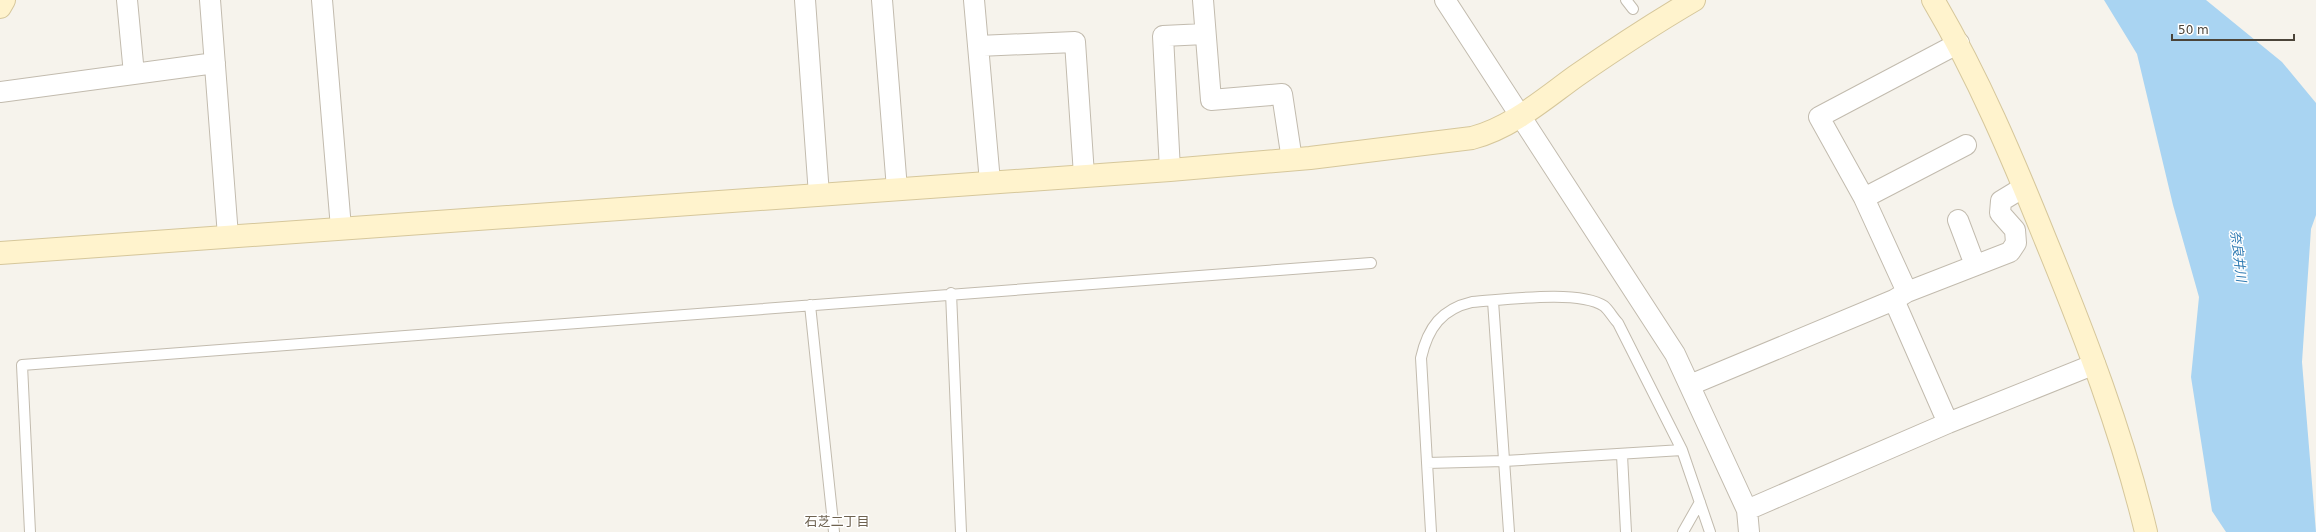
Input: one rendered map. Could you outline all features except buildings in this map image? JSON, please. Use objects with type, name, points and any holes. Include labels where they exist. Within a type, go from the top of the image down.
[{"type":"street","points":[[0,6],[4,0]]},
{"type":"street","points":[[127,0],[134,74]]},
{"type":"street","points":[[210,0],[228,236]]},
{"type":"street","points":[[322,0],[341,228]]},
{"type":"street","points":[[804,0],[819,195]]},
{"type":"street","points":[[882,0],[897,189]]},
{"type":"street","points":[[974,0],[990,182]]},
{"type":"street","points":[[1202,0],[1211,100],[1282,94],[1292,160]]},
{"type":"street","points":[[1445,0],[1675,354],[1747,510],[1748,532]]},
{"type":"street","points":[[0,253],[1170,170],[1292,160],[1472,138],[1488,134],[1521,115],[1642,30],[1694,0]]},
{"type":"street","points":[[1934,0],[1959,43],[2024,187],[2095,364],[2146,532]]},
{"type":"street","points":[[1170,170],[1163,36],[1205,34]]},
{"type":"street","points":[[978,46],[1075,42],[1084,175]]},
{"type":"street","points":[[1948,422],[1864,198],[1819,117],[1959,43]]},
{"type":"street","points":[[0,92],[215,63]]},
{"type":"street","points":[[1864,198],[1966,146]]},
{"type":"street","points":[[1690,385],[1900,296],[2010,252],[2016,243],[2015,230],[2000,213],[2001,202],[2024,187]]},
{"type":"street","points":[[1958,220],[1975,265]]},
{"type":"street","points":[[1747,510],[1948,422],[2095,364]]},
{"type":"lane","points":[[1626,0],[1633,9]]},
{"type":"lane","points":[[30,532],[22,365],[1371,262]]},
{"type":"lane","points":[[951,293],[962,532]]},
{"type":"lane","points":[[1431,532],[1421,358],[1428,333],[1446,312],[1458,306],[1494,301],[1562,297],[1588,299],[1604,306],[1618,323],[1682,450],[1710,532]]},
{"type":"lane","points":[[1494,301],[1509,532]]},
{"type":"lane","points":[[810,305],[834,532]]},
{"type":"lane","points":[[1427,463],[1622,455],[1682,450]]},
{"type":"lane","points":[[1622,455],[1626,532]]},
{"type":"lane","points":[[1683,532],[1700,502]]},
{"type":"water","name":"奈良井川","points":[[2104,0],[2206,0],[2282,62],[2316,103],[2316,215],[2311,229],[2302,362],[2316,532],[2226,532],[2212,511],[2191,377],[2199,297],[2173,205],[2137,54]]},
{"type":"district","name":"石芝二丁目","points":[[837,521]]}]
